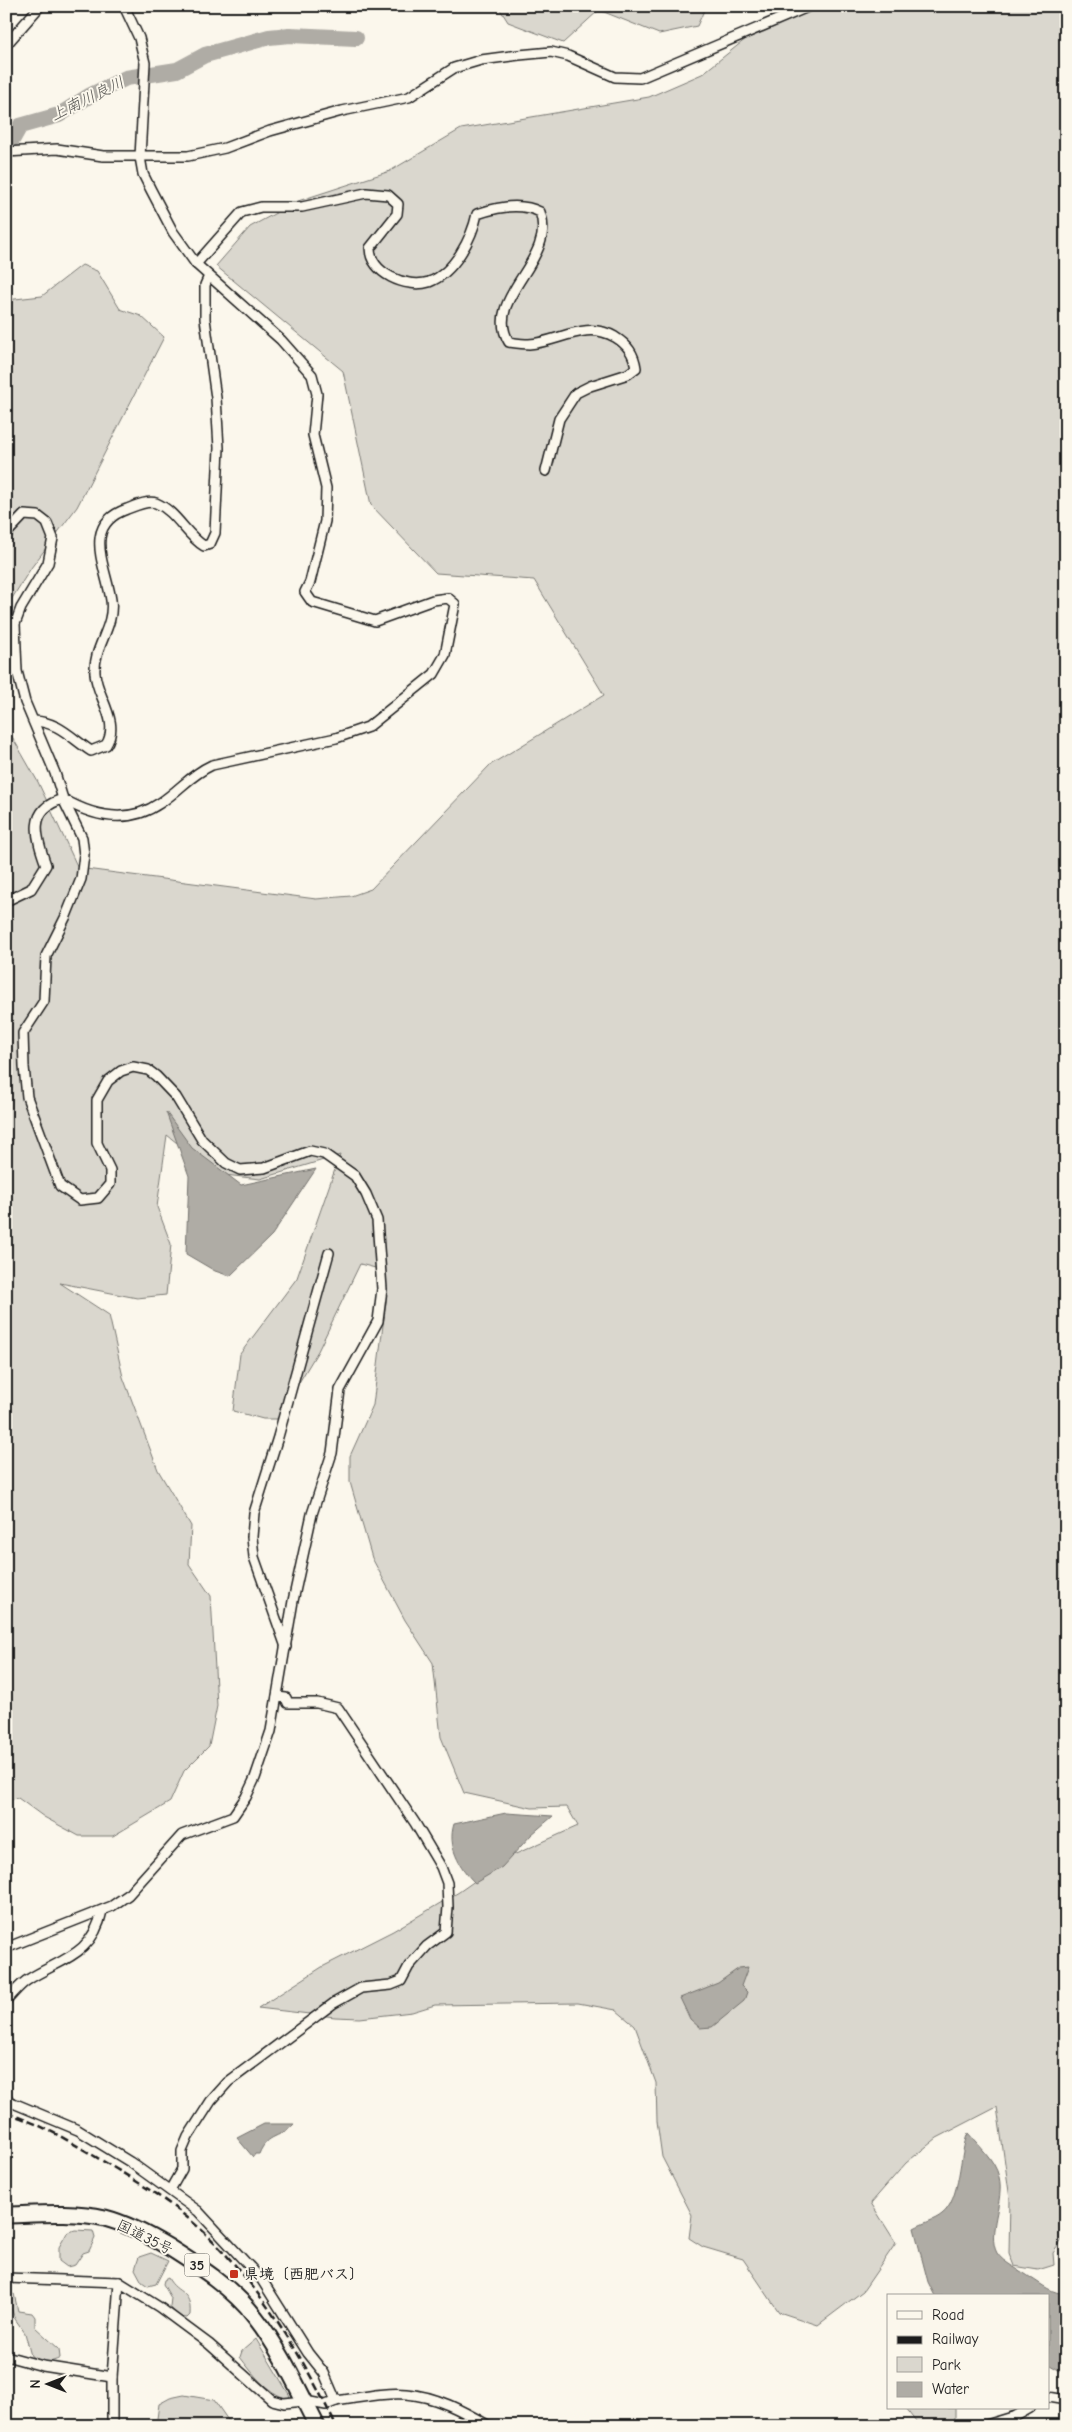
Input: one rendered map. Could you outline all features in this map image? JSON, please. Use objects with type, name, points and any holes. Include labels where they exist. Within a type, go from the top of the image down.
[{"type":"highway","name":"国道35号","points":[[6,2215],[84,2215],[106,2218],[138,2230],[196,2264],[239,2299],[255,2316],[279,2352],[317,2426]]},
{"type":"street","points":[[6,45],[40,6]]},
{"type":"street","points":[[63,798],[84,811],[118,817],[142,813],[161,803],[196,772],[212,765],[336,738],[368,727],[422,686],[434,674],[445,655],[454,604],[448,598],[433,600],[375,621],[312,602],[305,592],[310,582],[325,521],[326,488],[314,435],[317,394],[312,375],[281,340],[196,264],[174,232],[151,190],[144,174],[140,157],[145,63],[139,38],[124,6]]},
{"type":"street","points":[[6,152],[57,149],[103,156],[188,156],[225,148],[270,131],[306,121],[409,96],[454,68],[481,60],[550,52],[568,56],[615,77],[640,78],[810,6]]},
{"type":"street","points":[[196,264],[242,212],[261,207],[302,207],[366,193],[378,193],[388,195],[398,204],[397,214],[370,248],[372,262],[384,273],[404,282],[428,282],[441,275],[453,263],[467,241],[477,214],[493,208],[529,206],[540,212],[543,219],[543,237],[536,255],[513,292],[504,312],[504,334],[509,342],[530,344],[578,332],[597,331],[622,341],[634,355],[636,368],[628,374],[590,386],[576,394],[559,419],[546,471]]},
{"type":"street","points":[[34,721],[60,727],[91,751],[106,746],[109,741],[109,714],[95,675],[95,656],[110,622],[111,600],[100,552],[100,531],[111,516],[140,504],[155,503],[168,510],[197,542],[204,546],[210,544],[215,533],[219,448],[216,398],[204,319],[204,284],[209,276]]},
{"type":"street","points":[[6,534],[24,514],[31,514],[38,516],[47,523],[53,538],[48,563],[21,608],[15,624],[15,655],[25,702],[63,798],[82,838],[84,855],[81,879],[66,916],[46,956],[44,1000],[23,1034],[27,1097],[60,1186],[80,1200],[98,1198],[110,1184],[110,1170],[98,1143],[98,1100],[108,1081],[128,1068],[140,1068],[156,1076],[176,1097],[202,1140],[226,1163],[240,1170],[264,1168],[310,1151],[324,1154],[355,1176],[366,1194],[377,1220],[382,1289],[378,1321],[340,1390],[332,1453],[312,1514],[293,1601],[271,1731],[255,1778],[233,1816],[182,1835],[128,1895],[102,1911],[71,1921],[6,1948]]},
{"type":"street","points":[[6,901],[31,889],[46,865],[38,840],[37,820],[48,803],[63,798]]},
{"type":"street","points":[[286,1647],[254,1557],[252,1537],[254,1513],[278,1437],[328,1253]]},
{"type":"street","points":[[170,2190],[182,2169],[182,2151],[188,2138],[211,2101],[228,2082],[334,2003],[361,1988],[392,1985],[401,1980],[408,1966],[427,1946],[446,1932],[447,1883],[441,1867],[415,1823],[338,1708],[316,1703],[288,1703],[286,1698],[277,1697]]},
{"type":"street","points":[[6,2001],[27,1980],[70,1959],[91,1937],[100,1923],[102,1911]]},
{"type":"street","points":[[6,2100],[78,2130],[170,2190],[198,2211],[262,2280],[308,2353],[324,2373],[336,2401]]},
{"type":"street","points":[[6,2278],[119,2282],[159,2307],[209,2344],[272,2400],[284,2403],[305,2402],[326,2406],[336,2401],[386,2394],[424,2396],[456,2408],[489,2426]]},
{"type":"street","points":[[112,2426],[112,2377],[119,2282]]},
{"type":"street","points":[[6,2356],[43,2366],[112,2377]]},
{"type":"street","points":[[1050,2397],[1066,2400]]},
{"type":"street","points":[[983,2426],[1016,2416],[1026,2410]]},
{"type":"green space","points":[[498,6],[706,6],[697,26],[659,34],[599,10],[563,43],[508,22]]},
{"type":"green space","points":[[787,6],[1066,6],[1066,2235],[1053,2253],[1054,2265],[1038,2270],[1014,2266],[1009,2253],[1010,2199],[997,2107],[937,2138],[906,2163],[871,2203],[896,2243],[863,2291],[818,2325],[779,2312],[743,2259],[703,2247],[689,2238],[692,2215],[662,2157],[657,2121],[656,2083],[635,2026],[616,2010],[578,2003],[435,2005],[412,2012],[360,2018],[258,2008],[322,1967],[393,1931],[459,1892],[509,1857],[578,1826],[567,1807],[532,1808],[464,1793],[441,1737],[433,1663],[405,1620],[372,1558],[350,1482],[350,1456],[373,1405],[386,1301],[383,1270],[360,1264],[318,1351],[277,1419],[263,1419],[233,1411],[240,1354],[297,1278],[340,1155],[260,1179],[216,1174],[167,1135],[157,1207],[171,1244],[166,1295],[137,1298],[60,1283],[109,1315],[123,1377],[158,1470],[191,1526],[189,1564],[211,1596],[217,1706],[209,1746],[184,1771],[170,1802],[113,1836],[79,1836],[44,1817],[18,1798],[6,1800],[6,726],[38,782],[78,868],[316,899],[351,896],[371,889],[490,765],[604,695],[534,580],[436,573],[371,505],[343,371],[216,266],[250,227],[298,201],[390,171],[461,129],[649,97],[702,74]]},
{"type":"green space","points":[[82,265],[97,271],[120,309],[141,316],[164,337],[77,507],[31,568],[6,608],[6,300],[42,296]]},
{"type":"green space","points":[[75,2230],[93,2231],[95,2238],[89,2251],[83,2253],[75,2265],[67,2267],[59,2261],[59,2247],[67,2233]]},
{"type":"green space","points":[[151,2253],[168,2261],[156,2284],[148,2286],[142,2282],[135,2269],[139,2257]]},
{"type":"green space","points":[[168,2278],[189,2301],[190,2315],[187,2318],[179,2317],[170,2307],[171,2298],[163,2284],[164,2280]]},
{"type":"green space","points":[[14,2294],[18,2311],[32,2313],[35,2317],[35,2327],[59,2349],[60,2358],[46,2362],[31,2356],[25,2333],[15,2319],[7,2297]]},
{"type":"green space","points":[[256,2339],[290,2396],[287,2399],[266,2387],[240,2357],[242,2351]]},
{"type":"green space","points":[[184,2395],[214,2400],[232,2426],[156,2426],[159,2404],[170,2398]]},
{"type":"green space","points":[[907,2410],[955,2410],[955,2418],[950,2426],[919,2426]]},
{"type":"water","points":[[166,1112],[192,1148],[241,1185],[316,1169],[272,1235],[230,1276],[215,1271],[186,1254],[189,1176]]},
{"type":"water","points":[[506,1813],[553,1816],[531,1835],[502,1867],[475,1883],[459,1863],[453,1848],[452,1832],[454,1824]]},
{"type":"water","points":[[748,1967],[741,1986],[747,1992],[744,2001],[712,2027],[700,2028],[690,2019],[680,1998],[718,1983],[739,1968]]},
{"type":"water","points":[[264,2124],[294,2124],[289,2129],[266,2142],[259,2154],[255,2154],[253,2157],[237,2138]]},
{"type":"water","points":[[968,2133],[990,2159],[999,2177],[1000,2196],[994,2226],[994,2245],[997,2253],[1008,2263],[1048,2288],[1066,2293],[1066,2374],[1050,2365],[1050,2294],[934,2294],[928,2282],[914,2228],[939,2216],[948,2207],[956,2187]]},
{"type":"waterway","name":"上南川良川","points":[[6,151],[20,126],[59,115],[89,96],[126,78],[177,70],[205,55],[269,37],[290,35],[356,38]]},
{"type":"railway","points":[[6,2113],[31,2122],[55,2134],[116,2169],[161,2198],[189,2219],[215,2243],[234,2263],[283,2329],[311,2377],[336,2426]]},
{"type":"place","name":"県境〔西肥バス〕","points":[[234,2274]]}]
